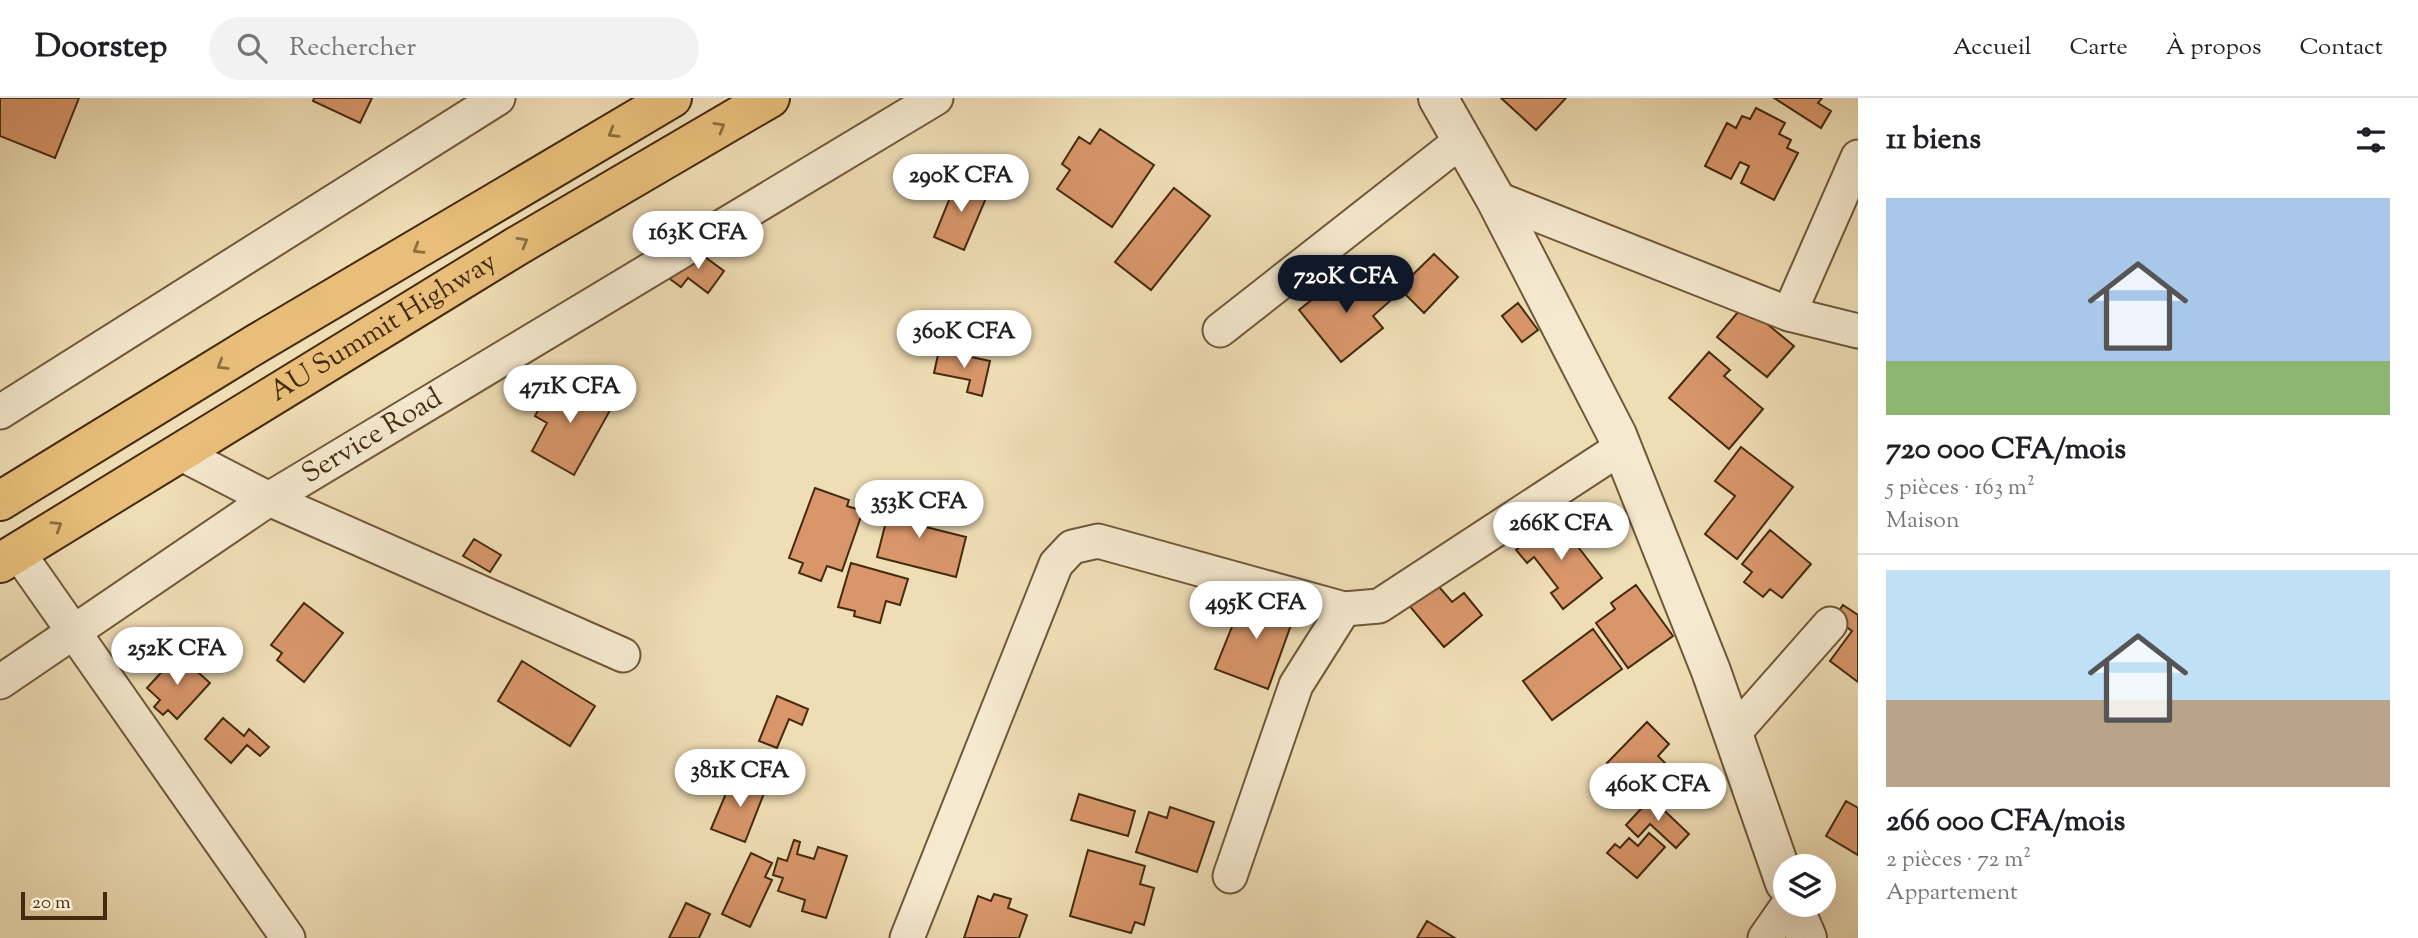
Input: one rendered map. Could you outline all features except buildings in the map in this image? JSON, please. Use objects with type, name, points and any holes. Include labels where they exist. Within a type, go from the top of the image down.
[{"type":"main road","name":"AU Summit Highway","points":[[0,501],[256,344],[672,98]]},
{"type":"main road","name":"AU Summit Highway","points":[[8,557],[517,246],[770,98]]},
{"type":"street","points":[[0,412],[498,98]]},
{"type":"street","name":"Service Road","points":[[0,682],[269,499],[936,98]]},
{"type":"street","points":[[1438,98],[1495,198],[1622,447],[1733,734],[1775,854]]},
{"type":"street","points":[[1220,330],[1462,140]]},
{"type":"street","points":[[1788,313],[1858,157]]},
{"type":"street","points":[[1495,198],[1788,313],[1858,331]]},
{"type":"street","points":[[907,938],[1056,564],[1072,547],[1098,541],[1344,609],[1379,606],[1622,447]]},
{"type":"street","points":[[178,452],[269,499],[623,655]]},
{"type":"street","points":[[8,557],[74,632],[288,938]]},
{"type":"street","points":[[1230,876],[1296,685],[1344,609]]},
{"type":"street","points":[[1733,734],[1830,624]]},
{"type":"street","points":[[1765,938],[1782,917]]},
{"type":"street","points":[[1797,917],[1807,938]]}]
